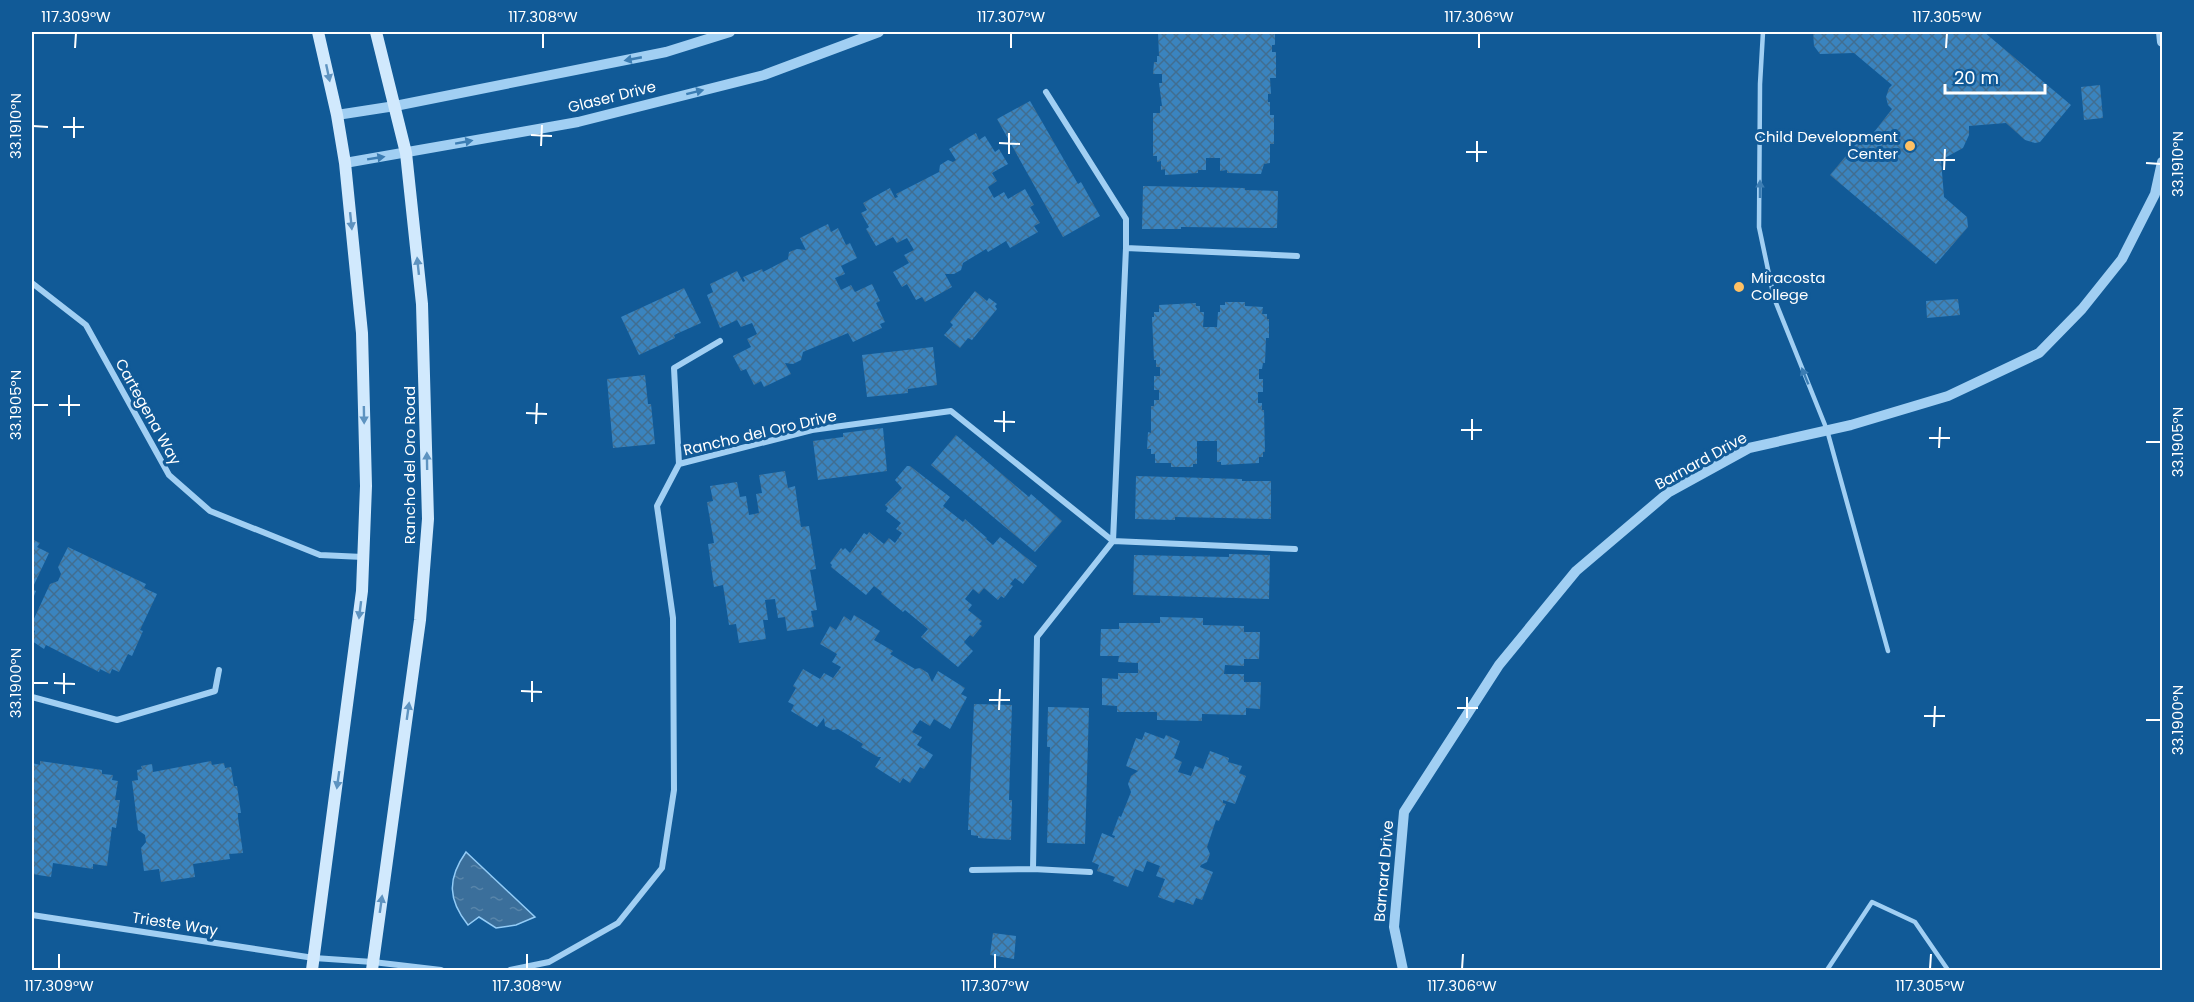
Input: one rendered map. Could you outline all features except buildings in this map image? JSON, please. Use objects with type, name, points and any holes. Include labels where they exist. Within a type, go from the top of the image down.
[{"type":"main road","points":[[313,964],[362,591],[366,486],[362,333],[345,163],[337,115],[318,32]]},
{"type":"main road","name":"Rancho del Oro Road","points":[[372,966],[420,620],[428,519],[422,304],[406,153],[376,32]]},
{"type":"street","name":"Glaser Drive","points":[[337,115],[395,106],[666,52],[730,32]]},
{"type":"street","name":"Glaser Drive","points":[[345,163],[578,122],[753,78],[879,32]]},
{"type":"street","points":[[2161,32],[2163,42]]},
{"type":"street","points":[[1032,869],[1036,638],[1113,541],[1126,249],[1126,219],[1046,92]]},
{"type":"street","name":"Barnard Drive","points":[[1403,970],[1394,927],[1404,812],[1499,665],[1576,571],[1669,492],[1749,448],[1851,425],[1948,396],[2039,353],[2082,309],[2122,259],[2155,194],[2163,162]]},
{"type":"street","points":[[1126,249],[1297,256]]},
{"type":"street","name":"Cartegena Way","points":[[32,283],[86,325],[169,476],[210,511],[320,555],[363,557]]},
{"type":"street","points":[[679,464],[674,368],[720,341]]},
{"type":"street","name":"Rancho del Oro Drive","points":[[510,970],[549,962],[618,923],[662,868],[674,790],[673,630],[657,506],[679,464],[812,430],[951,411],[1113,541]]},
{"type":"street","points":[[1113,541],[1295,549]]},
{"type":"street","points":[[32,697],[117,720],[215,691],[219,670]]},
{"type":"street","points":[[972,870],[1032,869],[1089,872]]},
{"type":"street","name":"Trieste Way","points":[[32,915],[313,964]]},
{"type":"street","points":[[313,964],[441,970]]},
{"type":"lane","points":[[1763,32],[1760,84],[1759,227],[1774,298],[1827,430],[1888,651]]},
{"type":"lane","points":[[1827,970],[1872,902],[1915,922],[1948,970]]},
{"type":"water","points":[[466,852],[535,917],[516,925],[496,928],[479,917],[468,925],[457,907],[452,889],[455,871]]},
{"type":"place","name":"Child Development Center","points":[[1910,146]]},
{"type":"place","name":"Miracosta College","points":[[1739,287]]}]
